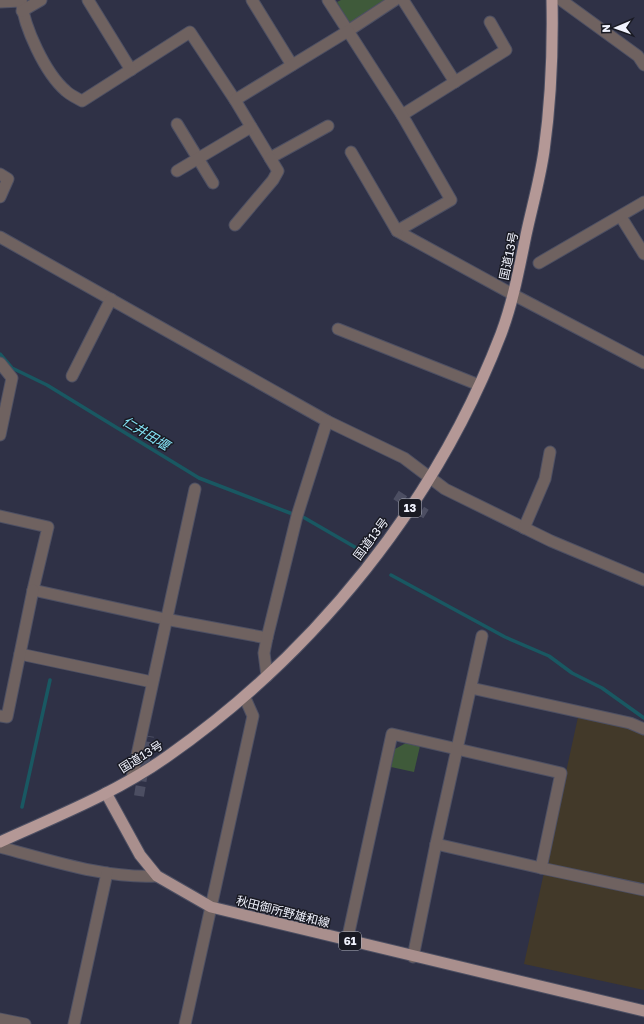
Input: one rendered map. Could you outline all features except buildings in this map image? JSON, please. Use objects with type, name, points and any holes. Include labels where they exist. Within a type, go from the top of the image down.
[{"type":"highway","name":"国道13号","points":[[0,842],[106,793],[132,778],[167,757],[245,698],[296,648],[342,599],[392,534],[430,479],[452,441],[479,385],[501,334],[514,295],[544,152],[553,58],[552,0]]},
{"type":"main road","name":"秋田御所野雄和線","points":[[106,793],[140,855],[157,876],[211,907],[413,957],[644,1011]]},
{"type":"street","points":[[0,2],[22,4],[41,0]]},
{"type":"street","points":[[88,0],[131,70]]},
{"type":"street","points":[[252,0],[292,65]]},
{"type":"street","points":[[328,0],[402,115],[451,200],[397,231]]},
{"type":"street","points":[[235,100],[348,31],[395,0]]},
{"type":"street","points":[[403,0],[455,82]]},
{"type":"street","points":[[561,0],[639,53],[644,65]]},
{"type":"street","points":[[22,4],[29,33],[47,66],[65,91],[82,101],[190,32],[235,100],[278,171],[273,180],[234,225]]},
{"type":"street","points":[[402,115],[506,50],[490,22]]},
{"type":"street","points":[[177,124],[213,183]]},
{"type":"street","points":[[270,158],[328,126]]},
{"type":"street","points":[[177,171],[251,127]]},
{"type":"street","points":[[351,152],[397,231],[514,295],[644,363]]},
{"type":"street","points":[[0,174],[8,179],[0,197]]},
{"type":"street","points":[[539,263],[621,217],[644,202]]},
{"type":"street","points":[[621,217],[644,254]]},
{"type":"street","points":[[0,237],[327,421],[404,458],[445,490],[524,528],[644,580]]},
{"type":"street","points":[[72,376],[110,299]]},
{"type":"street","points":[[338,329],[479,385]]},
{"type":"street","points":[[0,362],[12,378],[0,435]]},
{"type":"street","points":[[267,676],[264,653],[267,638],[297,516],[327,421]]},
{"type":"street","points":[[524,528],[545,479],[550,452]]},
{"type":"street","points":[[132,778],[165,619],[195,489]]},
{"type":"street","points":[[0,516],[48,527],[33,590],[7,717],[0,716]]},
{"type":"street","points":[[33,590],[165,619],[267,638]]},
{"type":"street","points":[[413,957],[436,844],[482,636]]},
{"type":"street","points":[[20,654],[152,682]]},
{"type":"street","points":[[471,688],[630,723],[644,729]]},
{"type":"street","points":[[185,1024],[253,716],[245,698]]},
{"type":"street","points":[[347,941],[392,734],[561,773],[541,868]]},
{"type":"street","points":[[436,844],[644,890]]},
{"type":"street","points":[[0,847],[107,873],[138,877],[157,876]]},
{"type":"street","points":[[74,1024],[107,873]]},
{"type":"street","points":[[0,1018],[25,1024]]},
{"type":"shaded area","points":[[578,717],[633,728],[644,734],[644,990],[524,964]]},
{"type":"green space","points":[[341,0],[389,0],[350,24],[337,2]]},
{"type":"green space","points":[[406,743],[420,746],[414,772],[391,767],[395,749]]},
{"type":"waterway","name":"仁井田堰","points":[[0,354],[12,368],[47,385],[199,478],[290,513]]},
{"type":"waterway","points":[[303,517],[360,550]]},
{"type":"waterway","points":[[391,575],[505,637],[549,656],[572,673],[602,688],[644,718]]},
{"type":"waterway","points":[[22,807],[50,680]]},
{"type":"tunnel","points":[[396,495],[426,514]]},
{"type":"tunnel","points":[[139,796],[149,736]]}]
